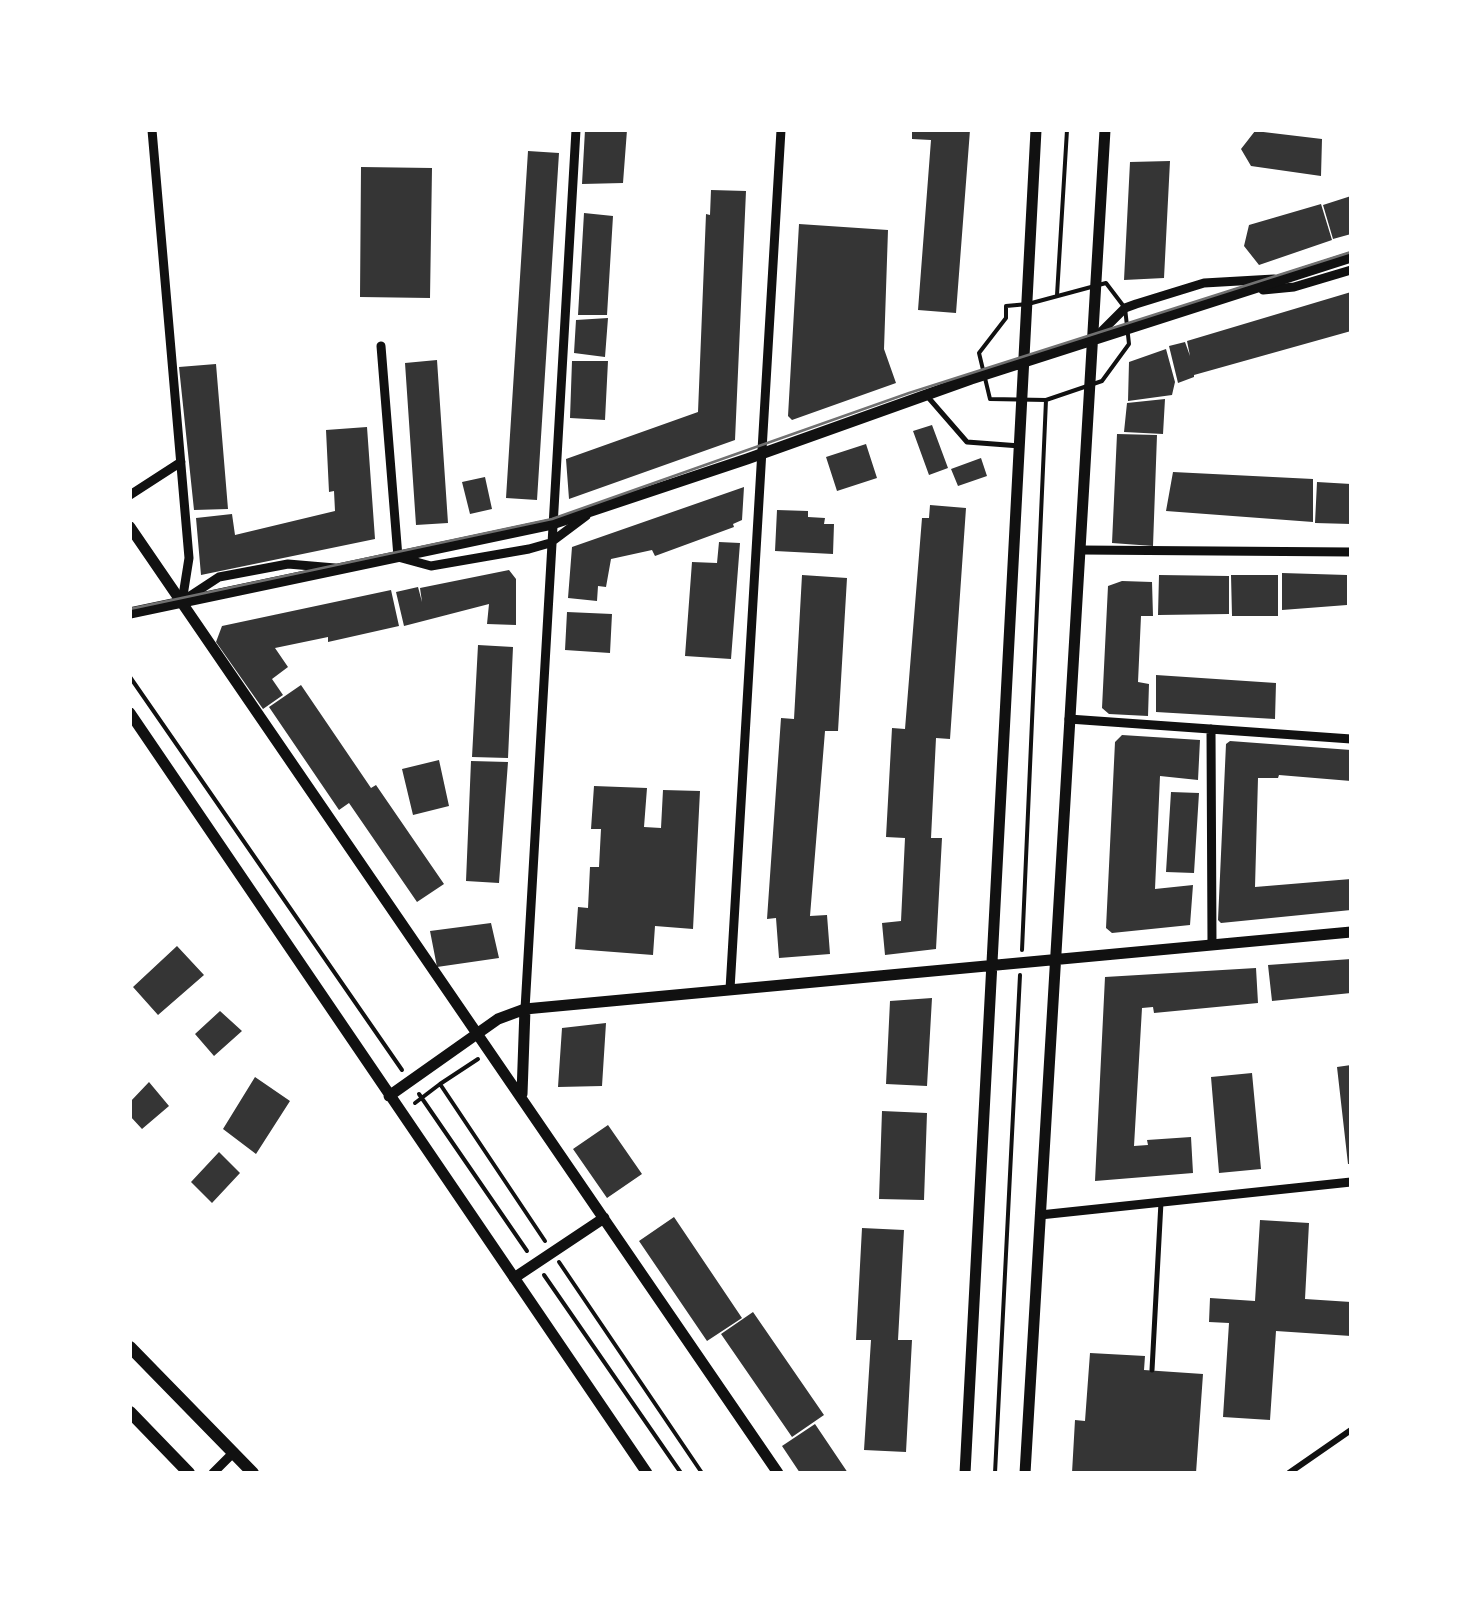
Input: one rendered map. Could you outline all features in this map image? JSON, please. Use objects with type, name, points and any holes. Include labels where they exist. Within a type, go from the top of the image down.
[{"type":"main road","points":[[130,1347],[253,1473]]},
{"type":"main road","points":[[130,1412],[189,1473]]},
{"type":"street","points":[[152,130],[189,558],[182,602]]},
{"type":"street","points":[[522,1094],[576,130]]},
{"type":"street","points":[[730,989],[781,130]]},
{"type":"street","points":[[965,1473],[1036,130]]},
{"type":"street","points":[[1025,1473],[1105,130]]},
{"type":"street","points":[[130,614],[552,524],[984,374],[1351,257]]},
{"type":"street","points":[[1240,292],[1294,287],[1351,270]]},
{"type":"street","points":[[1093,339],[1124,308],[1204,283],[1282,279]]},
{"type":"street","points":[[381,346],[398,557]]},
{"type":"street","points":[[130,495],[180,462]]},
{"type":"street","points":[[398,557],[431,566],[550,543],[592,512]]},
{"type":"street","points":[[130,526],[778,1473]]},
{"type":"street","points":[[1081,550],[1351,552]]},
{"type":"street","points":[[130,713],[647,1473]]},
{"type":"street","points":[[1068,719],[1351,739]]},
{"type":"street","points":[[1211,729],[1212,944]]},
{"type":"street","points":[[389,1096],[498,1019],[525,1009],[1351,932]]},
{"type":"street","points":[[1040,1215],[1351,1182]]},
{"type":"street","points":[[514,1278],[604,1218]]},
{"type":"street","points":[[1289,1473],[1351,1430]]},
{"type":"street","points":[[212,1473],[233,1452]]},
{"type":"lane","points":[[926,394],[967,442],[1020,446]]},
{"type":"lane","points":[[1152,1370],[1161,1202]]},
{"type":"path","points":[[1058,296],[1067,130]]},
{"type":"path","points":[[1106,283],[1124,308],[1129,344],[1102,381],[1090,386],[1046,400],[990,399],[979,354],[1006,318],[1006,306],[1058,296],[1106,283]]},
{"type":"path","points":[[995,1473],[1046,400]]},
{"type":"path","points":[[440,1084],[490,1050]]},
{"type":"building","points":[[585,130],[627,130],[623,183],[582,184]]},
{"type":"building","points":[[912,130],[970,130],[956,313],[918,310],[931,140],[912,139]]},
{"type":"building","points":[[1255,131],[1322,139],[1321,176],[1251,166],[1241,149]]},
{"type":"building","points":[[528,151],[559,153],[537,500],[506,498]]},
{"type":"building","points":[[1170,161],[1164,278],[1124,280],[1130,162]]},
{"type":"building","points":[[361,167],[432,168],[430,298],[360,297]]},
{"type":"building","points":[[711,190],[746,191],[735,440],[569,499],[566,459],[698,412],[706,214],[710,215]]},
{"type":"building","points":[[1351,196],[1351,234],[1333,239],[1323,205]]},
{"type":"building","points":[[1321,204],[1332,240],[1259,265],[1244,246],[1249,225]]},
{"type":"building","points":[[584,213],[613,216],[607,315],[578,315]]},
{"type":"building","points":[[799,224],[888,230],[884,349],[896,383],[792,420],[788,416]]},
{"type":"building","points":[[1351,292],[1351,331],[1194,375],[1178,383],[1169,346],[1185,342],[1190,356],[1187,341]]},
{"type":"building","points":[[608,318],[605,357],[574,353],[576,320]]},
{"type":"building","points":[[1166,349],[1175,382],[1172,395],[1128,401],[1129,362]]},
{"type":"building","points":[[437,360],[448,523],[416,525],[405,363]]},
{"type":"building","points":[[572,361],[608,361],[605,420],[570,418]]},
{"type":"building","points":[[216,364],[228,509],[194,510],[179,367]]},
{"type":"building","points":[[1165,399],[1163,434],[1124,432],[1127,403]]},
{"type":"building","points":[[932,425],[948,468],[929,475],[913,431]]},
{"type":"building","points":[[367,427],[375,539],[201,575],[196,518],[232,514],[235,535],[335,511],[334,491],[329,492],[326,430]]},
{"type":"building","points":[[1117,434],[1157,435],[1153,546],[1112,543]]},
{"type":"building","points":[[866,444],[877,478],[837,491],[826,457]]},
{"type":"building","points":[[981,458],[987,476],[958,486],[951,469]]},
{"type":"building","points":[[1173,472],[1313,479],[1313,522],[1166,511]]},
{"type":"building","points":[[485,477],[492,509],[470,514],[462,482]]},
{"type":"building","points":[[1317,482],[1351,484],[1351,524],[1315,523]]},
{"type":"building","points":[[744,487],[742,520],[734,527],[655,556],[652,550],[611,559],[606,587],[598,586],[597,601],[568,598],[572,547]]},
{"type":"building","points":[[930,505],[966,508],[950,739],[936,738],[931,838],[942,838],[936,949],[885,955],[882,923],[901,921],[905,838],[886,837],[892,728],[905,729],[922,518],[929,518]]},
{"type":"building","points":[[777,510],[808,511],[808,517],[825,518],[824,524],[834,524],[833,554],[775,551]]},
{"type":"building","points":[[719,542],[740,543],[731,659],[685,656],[692,562],[717,563]]},
{"type":"building","points":[[509,570],[516,579],[516,625],[487,624],[489,604],[404,626],[396,592],[418,587],[422,602],[420,588]]},
{"type":"building","points":[[1282,573],[1347,575],[1347,605],[1282,610]]},
{"type":"building","points":[[802,575],[847,578],[838,731],[825,731],[810,916],[827,915],[830,954],[779,958],[776,918],[767,919],[781,718],[794,719]]},
{"type":"building","points":[[1159,575],[1229,576],[1229,614],[1158,615]]},
{"type":"building","points":[[1231,575],[1278,575],[1278,616],[1232,616]]},
{"type":"building","points":[[1122,581],[1152,582],[1153,616],[1141,616],[1138,682],[1149,684],[1148,716],[1109,714],[1102,708],[1108,586]]},
{"type":"building","points":[[391,590],[399,626],[328,642],[328,637],[275,648],[288,667],[272,679],[283,695],[263,709],[216,642],[222,626]]},
{"type":"building","points":[[567,612],[612,614],[610,653],[565,650]]},
{"type":"building","points":[[478,645],[513,647],[508,758],[472,757]]},
{"type":"building","points":[[1156,675],[1276,683],[1275,719],[1156,712]]},
{"type":"building","points":[[301,685],[371,788],[376,785],[444,884],[417,902],[349,803],[339,810],[269,707]]},
{"type":"building","points":[[1122,735],[1200,740],[1198,780],[1160,776],[1155,889],[1193,885],[1190,925],[1112,933],[1106,928],[1115,742]]},
{"type":"building","points":[[1230,741],[1351,750],[1351,781],[1279,775],[1258,778],[1255,887],[1351,879],[1351,910],[1221,923],[1218,920],[1226,744]]},
{"type":"building","points":[[439,760],[449,806],[413,815],[402,769]]},
{"type":"building","points":[[471,761],[508,762],[499,883],[466,881]]},
{"type":"building","points":[[594,786],[647,788],[644,827],[661,828],[663,790],[700,791],[693,929],[655,926],[653,955],[575,949],[578,907],[588,908],[590,867],[599,867],[601,829],[591,829]]},
{"type":"building","points":[[1171,792],[1199,793],[1194,873],[1166,872]]},
{"type":"building","points":[[491,923],[499,958],[437,967],[430,931]]},
{"type":"building","points":[[177,946],[204,975],[158,1015],[133,987]]},
{"type":"building","points":[[1351,959],[1351,993],[1272,1001],[1268,965]]},
{"type":"building","points":[[1256,968],[1258,1003],[1154,1013],[1153,1007],[1142,1008],[1134,1146],[1148,1145],[1147,1140],[1191,1137],[1193,1173],[1095,1181],[1105,977]]},
{"type":"building","points":[[932,998],[927,1086],[886,1084],[890,1001]]},
{"type":"building","points":[[220,1011],[242,1031],[214,1056],[195,1034]]},
{"type":"building","points":[[606,1023],[602,1086],[558,1087],[562,1028]]},
{"type":"building","points":[[1351,1065],[1351,1164],[1348,1164],[1337,1067]]},
{"type":"building","points":[[1252,1073],[1261,1169],[1219,1173],[1211,1077]]},
{"type":"building","points":[[255,1077],[290,1101],[256,1154],[223,1129]]},
{"type":"building","points":[[149,1082],[169,1106],[142,1129],[130,1116],[130,1102]]},
{"type":"building","points":[[882,1111],[927,1113],[924,1200],[879,1199]]},
{"type":"building","points":[[608,1125],[642,1174],[607,1198],[573,1149]]},
{"type":"building","points":[[219,1152],[240,1173],[212,1203],[191,1182]]},
{"type":"building","points":[[674,1217],[742,1318],[707,1341],[639,1241]]},
{"type":"building","points":[[1260,1220],[1309,1223],[1305,1299],[1351,1302],[1351,1336],[1276,1331],[1270,1420],[1223,1417],[1229,1323],[1209,1322],[1210,1298],[1255,1301]]},
{"type":"building","points":[[862,1228],[904,1230],[898,1340],[912,1340],[906,1452],[864,1450],[871,1340],[856,1340]]},
{"type":"building","points":[[753,1312],[824,1415],[792,1437],[721,1334]]},
{"type":"building","points":[[1090,1353],[1145,1356],[1144,1370],[1203,1374],[1196,1473],[1072,1473],[1075,1420],[1085,1421]]},
{"type":"building","points":[[815,1424],[848,1473],[800,1473],[782,1446]]},
{"type":"tram line","points":[[130,609],[552,519],[909,393],[1351,252]]}]
